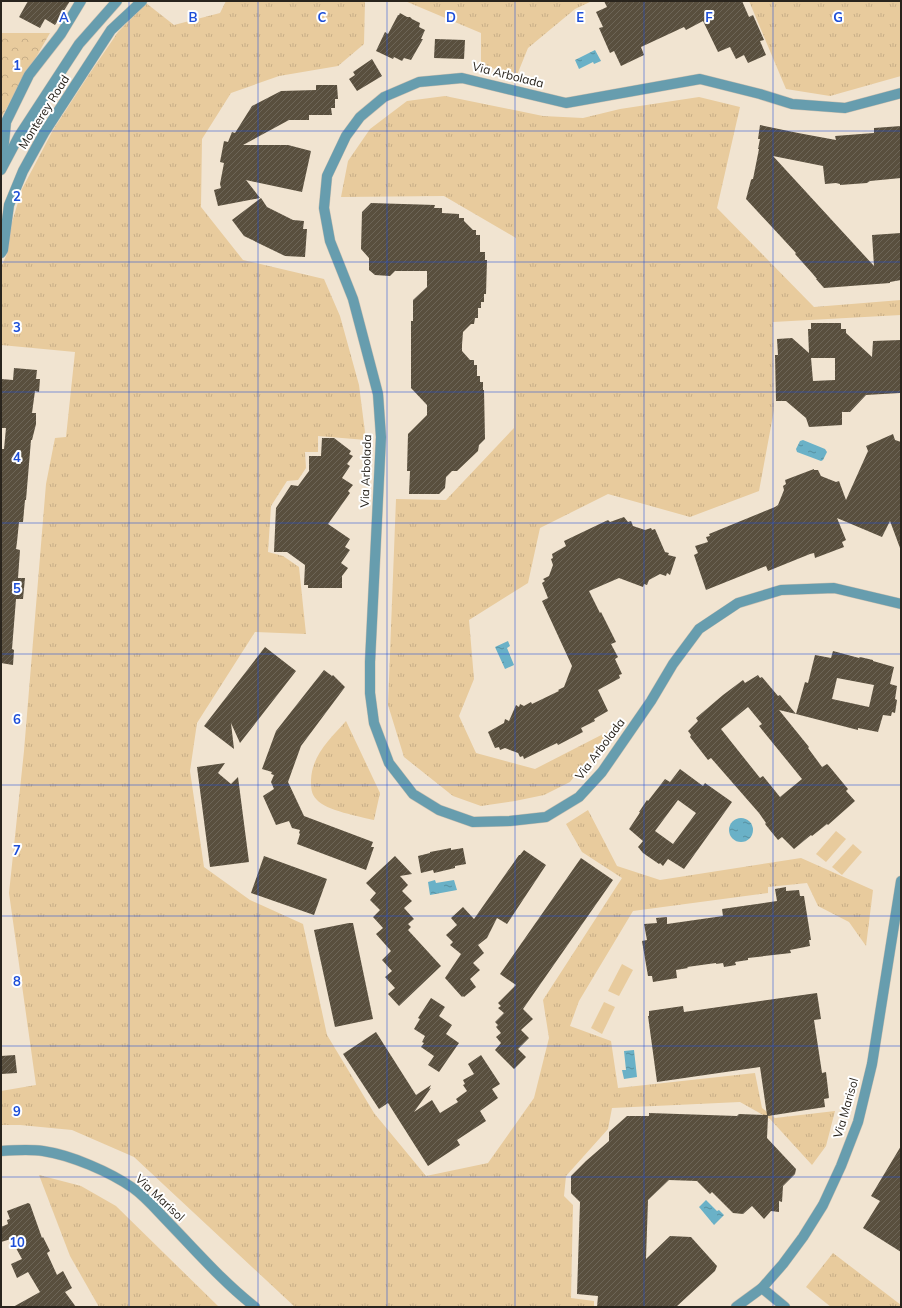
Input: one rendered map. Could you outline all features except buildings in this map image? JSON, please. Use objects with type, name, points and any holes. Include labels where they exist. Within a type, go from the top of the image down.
[{"type":"street","name":"Monterey Road","points":[[1,170],[6,122],[29,75],[61,34],[81,1]]},
{"type":"street","name":"Monterey Road","points":[[1,170],[19,136],[79,44],[117,1]]},
{"type":"street","name":"Monterey Road","points":[[1,253],[3,250],[9,205],[44,132],[111,30],[142,1]]},
{"type":"street","name":"Via Arbolada","points":[[901,93],[844,108],[837,108],[792,104],[760,94],[700,79],[566,103],[462,78],[419,82],[384,97],[360,117],[338,150],[327,176],[324,208],[330,241],[353,299],[378,394],[381,445],[370,662],[370,693],[374,723],[389,763],[413,794],[439,810],[473,822],[510,822],[546,817],[579,797],[602,772],[651,700],[673,664],[698,629],[738,603],[781,590],[834,588],[901,604]]},
{"type":"street","name":"Via Marisol","points":[[736,1307],[762,1288],[783,1264],[803,1237],[824,1205],[858,1122],[872,1064],[901,881]]},
{"type":"street","name":"Via Marisol","points":[[1,1151],[44,1151],[57,1154],[100,1169],[132,1188],[148,1202],[215,1271],[254,1307]]},
{"type":"street","points":[[762,1288],[785,1307]]},
{"type":"green space","points":[[226,1],[365,1],[364,44],[338,66],[279,76],[231,93],[202,139],[201,207],[243,260],[324,279],[340,316],[359,385],[366,440],[318,436],[318,452],[305,452],[306,468],[298,480],[287,481],[271,506],[268,552],[283,556],[299,567],[306,634],[255,632],[197,723],[190,771],[204,867],[250,900],[303,924],[327,1035],[374,1113],[426,1176],[488,1163],[534,1098],[549,1038],[543,1000],[622,878],[582,852],[566,824],[588,810],[617,866],[660,880],[801,858],[873,890],[866,946],[849,922],[818,906],[807,883],[768,887],[768,893],[633,911],[579,1001],[570,1026],[611,1041],[618,1088],[755,1073],[762,1108],[775,1118],[835,1111],[826,1146],[812,1165],[770,1119],[740,1102],[612,1108],[608,1129],[566,1176],[564,1196],[573,1205],[571,1298],[594,1301],[594,1307],[295,1307],[134,1157],[72,1130],[20,1125],[1,1125],[1,1091],[36,1085],[9,893],[24,751],[46,484],[55,438],[66,437],[75,352],[1,345],[1,267],[7,254],[12,222],[22,189],[53,130],[118,32],[146,3],[174,25],[220,13]]},
{"type":"green space","points":[[405,1],[592,1],[575,9],[528,48],[517,75],[481,65],[481,33]]},
{"type":"green space","points":[[749,1],[901,1],[901,76],[830,96],[786,89]]},
{"type":"green space","points":[[1,33],[50,33],[1,118]]},
{"type":"green space","points":[[445,96],[543,116],[583,118],[620,109],[699,97],[740,107],[717,208],[814,307],[901,300],[901,315],[773,322],[774,410],[759,491],[690,517],[608,494],[540,528],[528,583],[469,620],[474,679],[459,716],[476,753],[535,769],[611,730],[570,782],[544,795],[481,806],[453,796],[404,757],[388,705],[396,499],[446,500],[514,428],[516,238],[444,196],[341,197],[348,161],[370,129],[407,101]]},
{"type":"green space","points":[[346,721],[380,793],[374,820],[344,813],[327,807],[317,800],[312,791],[312,771],[318,755]]},
{"type":"green space","points":[[836,831],[846,839],[826,862],[816,854]]},
{"type":"green space","points":[[853,844],[862,852],[842,875],[832,867]]},
{"type":"green space","points":[[622,964],[633,970],[619,996],[608,991]]},
{"type":"green space","points":[[604,1002],[615,1007],[602,1034],[591,1028]]},
{"type":"green space","points":[[39,1175],[81,1186],[116,1206],[219,1307],[99,1307],[70,1256]]},
{"type":"green space","points":[[833,1253],[901,1305],[901,1307],[831,1307],[806,1287]]},
{"type":"water","points":[[595,50],[601,61],[594,64],[593,62],[579,69],[575,60]]},
{"type":"water","points":[[803,440],[825,449],[827,452],[823,460],[821,461],[797,452],[796,449],[800,441]]},
{"type":"water","points":[[508,641],[510,646],[507,648],[514,665],[505,669],[495,647]]},
{"type":"water","points":[[736,818],[746,818],[753,825],[753,835],[746,842],[736,842],[729,835],[729,825]]},
{"type":"water","points":[[435,880],[436,883],[454,880],[457,890],[430,895],[428,882]]},
{"type":"water","points":[[634,1050],[637,1077],[624,1079],[622,1070],[626,1070],[624,1051]]},
{"type":"water","points":[[706,1200],[717,1211],[719,1210],[724,1215],[714,1225],[699,1207]]}]
